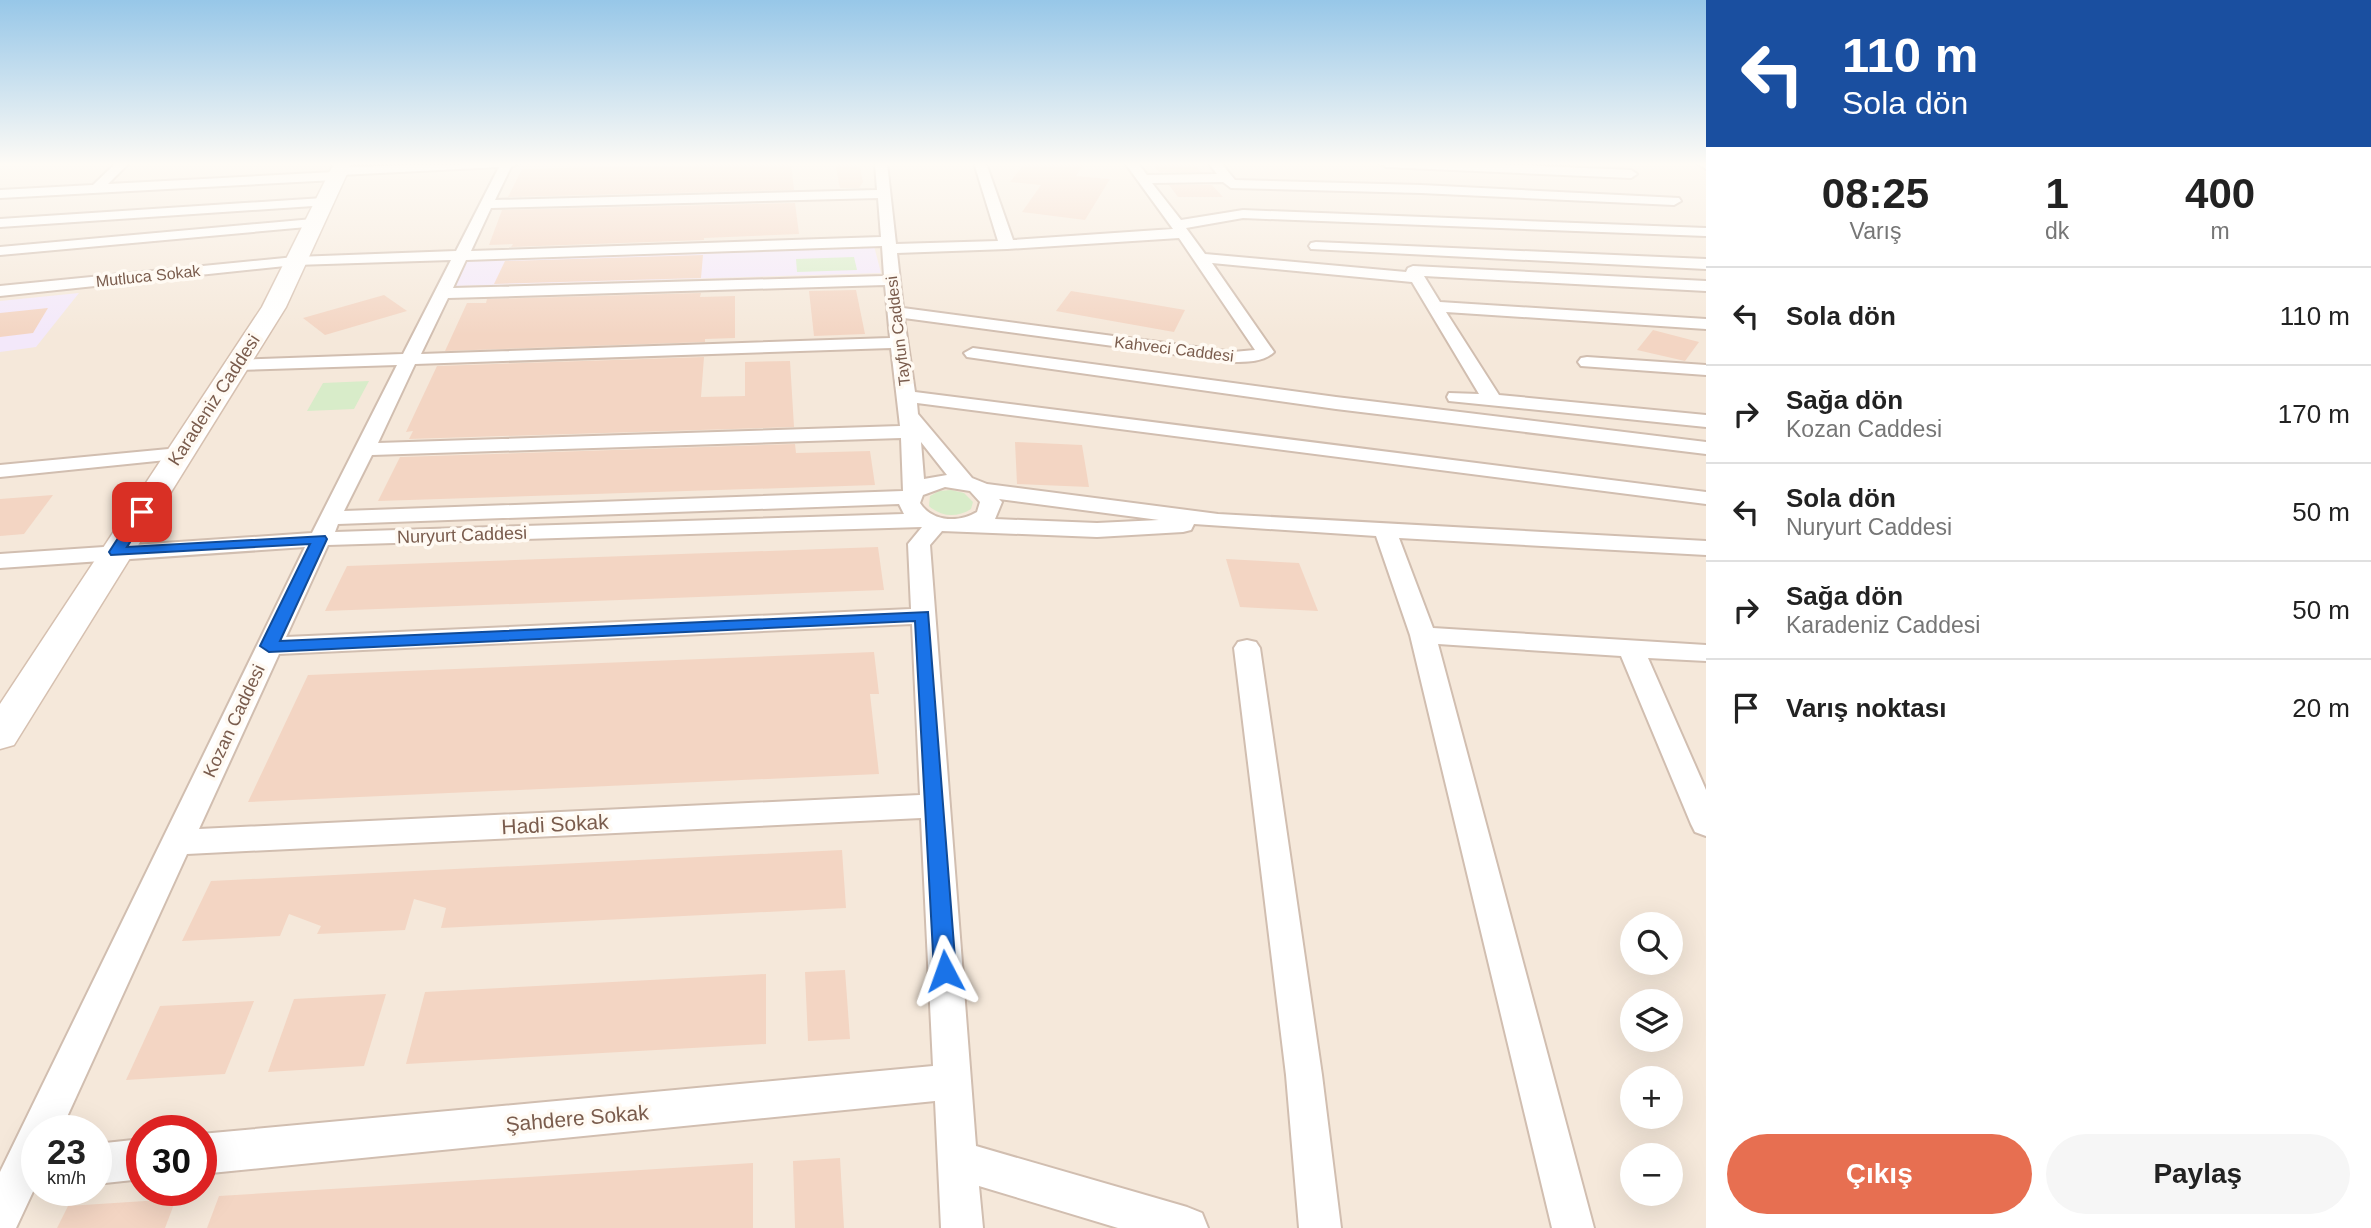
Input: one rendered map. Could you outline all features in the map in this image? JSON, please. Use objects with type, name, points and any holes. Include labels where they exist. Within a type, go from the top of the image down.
[{"type":"street","points":[[0,223],[78,220]]},
{"type":"street","points":[[0,251],[250,220]]},
{"type":"street","name":"Karadeniz Caddesi","points":[[0,735],[274,307],[314,220]]},
{"type":"street","name":"Kozan Caddesi","points":[[48,1115],[325,528],[479,220]]},
{"type":"street","name":"Tayfun Caddesi","points":[[887,220],[908,414],[912,494]]},
{"type":"street","points":[[999,220],[1007,245]]},
{"type":"street","name":"Kahveci Caddesi","points":[[895,312],[1233,357],[1265,352],[1174,220]]},
{"type":"street","name":"Mutluca Sokak","points":[[0,291],[295,261],[463,253],[1007,245],[1180,229],[1217,220]]},
{"type":"street","name":"Mutluca Sokak","points":[[1405,220],[1706,232]]},
{"type":"street","points":[[1316,246],[1706,264]]},
{"type":"street","points":[[1201,258],[1417,278]]},
{"type":"street","points":[[1492,400],[1413,271],[1706,286]]},
{"type":"street","points":[[443,293],[892,280]]},
{"type":"street","points":[[1434,306],[1706,324]]},
{"type":"street","points":[[236,365],[899,343]]},
{"type":"street","points":[[973,353],[1706,448]]},
{"type":"street","points":[[1587,362],[1706,370]]},
{"type":"street","points":[[1455,397],[1706,421]]},
{"type":"street","points":[[365,449],[908,414],[1706,498]]},
{"type":"street","points":[[908,414],[973,486],[991,502],[987,515],[971,524]]},
{"type":"street","points":[[0,471],[179,454]]},
{"type":"street","points":[[325,528],[912,494],[930,483],[973,486],[1218,521],[1706,548]]},
{"type":"street","points":[[912,494],[912,510],[931,522],[919,544],[962,1228]]},
{"type":"street","name":"Nuryurt Caddesi","points":[[0,561],[117,552],[325,528],[931,522],[1097,530],[1218,521]]},
{"type":"street","points":[[1385,530],[1423,635],[1573,1228]]},
{"type":"street","points":[[269,646],[923,616]]},
{"type":"street","points":[[1423,635],[1706,653]]},
{"type":"street","points":[[1247,648],[1303,1061],[1321,1228]]},
{"type":"street","points":[[1631,649],[1706,824]]},
{"type":"street","name":"Hadi Sokak","points":[[177,842],[934,806]]},
{"type":"street","name":"Şahdere Sokak","points":[[217,1152],[952,1082]]},
{"type":"street","points":[[957,1160],[1187,1228]]},
{"type":"street","points":[[0,1216],[21,1170]]},
{"type":"shaded area","points":[[0,220],[1706,220],[1706,1228],[0,1228]]},
{"type":"shaded area","points":[[874,246],[881,273],[453,286],[467,258]]},
{"type":"shaded area","points":[[79,293],[36,347],[0,352],[0,301]]},
{"type":"green space","points":[[854,257],[857,270],[797,272],[796,259]]},
{"type":"green space","points":[[369,381],[354,409],[307,411],[323,383]]},
{"type":"green space","points":[[939,491],[964,493],[973,502],[971,509],[949,515],[929,506],[930,496]]},
{"type":"building","points":[[498,220],[797,220],[799,234],[511,247],[513,244],[489,245]]},
{"type":"building","points":[[703,255],[701,278],[494,284],[505,261]]},
{"type":"building","points":[[856,290],[865,334],[814,336],[809,291]]},
{"type":"building","points":[[1071,291],[1185,310],[1174,332],[1056,311]]},
{"type":"building","points":[[701,293],[700,297],[735,296],[735,338],[705,339],[705,342],[445,351],[467,303],[486,303],[487,299]]},
{"type":"building","points":[[384,295],[407,311],[325,335],[303,318]]},
{"type":"building","points":[[48,308],[33,333],[0,337],[0,313]]},
{"type":"building","points":[[1653,330],[1699,342],[1685,361],[1637,350]]},
{"type":"building","points":[[704,357],[701,397],[745,396],[745,362],[790,361],[794,427],[409,439],[413,431],[406,432],[437,366]]},
{"type":"building","points":[[1015,442],[1082,445],[1089,487],[1017,484]]},
{"type":"building","points":[[795,444],[796,453],[870,451],[875,485],[378,501],[400,457]]},
{"type":"building","points":[[53,495],[24,534],[0,536],[0,499]]},
{"type":"building","points":[[878,547],[884,590],[325,611],[347,566]]},
{"type":"building","points":[[1226,559],[1299,563],[1318,611],[1240,607]]},
{"type":"building","points":[[874,652],[879,694],[870,694],[879,774],[248,802],[308,675]]},
{"type":"building","points":[[842,850],[846,908],[441,928],[446,908],[414,899],[405,930],[317,934],[321,926],[289,914],[280,936],[182,941],[211,881]]},
{"type":"building","points":[[845,970],[850,1039],[808,1041],[805,972]]},
{"type":"building","points":[[766,974],[766,1044],[406,1064],[425,992]]},
{"type":"building","points":[[386,994],[364,1066],[268,1072],[294,999]]},
{"type":"building","points":[[254,1001],[225,1074],[126,1080],[160,1006]]},
{"type":"building","points":[[840,1158],[844,1228],[795,1228],[793,1161]]},
{"type":"building","points":[[753,1163],[753,1228],[207,1228],[219,1196]]},
{"type":"building","points":[[126,1202],[126,1206],[173,1206],[165,1228],[57,1228],[68,1206],[112,1206],[112,1203]]},
{"type":"route","points":[[142,512],[117,552],[320,539],[269,646],[923,616],[945,971]]}]
